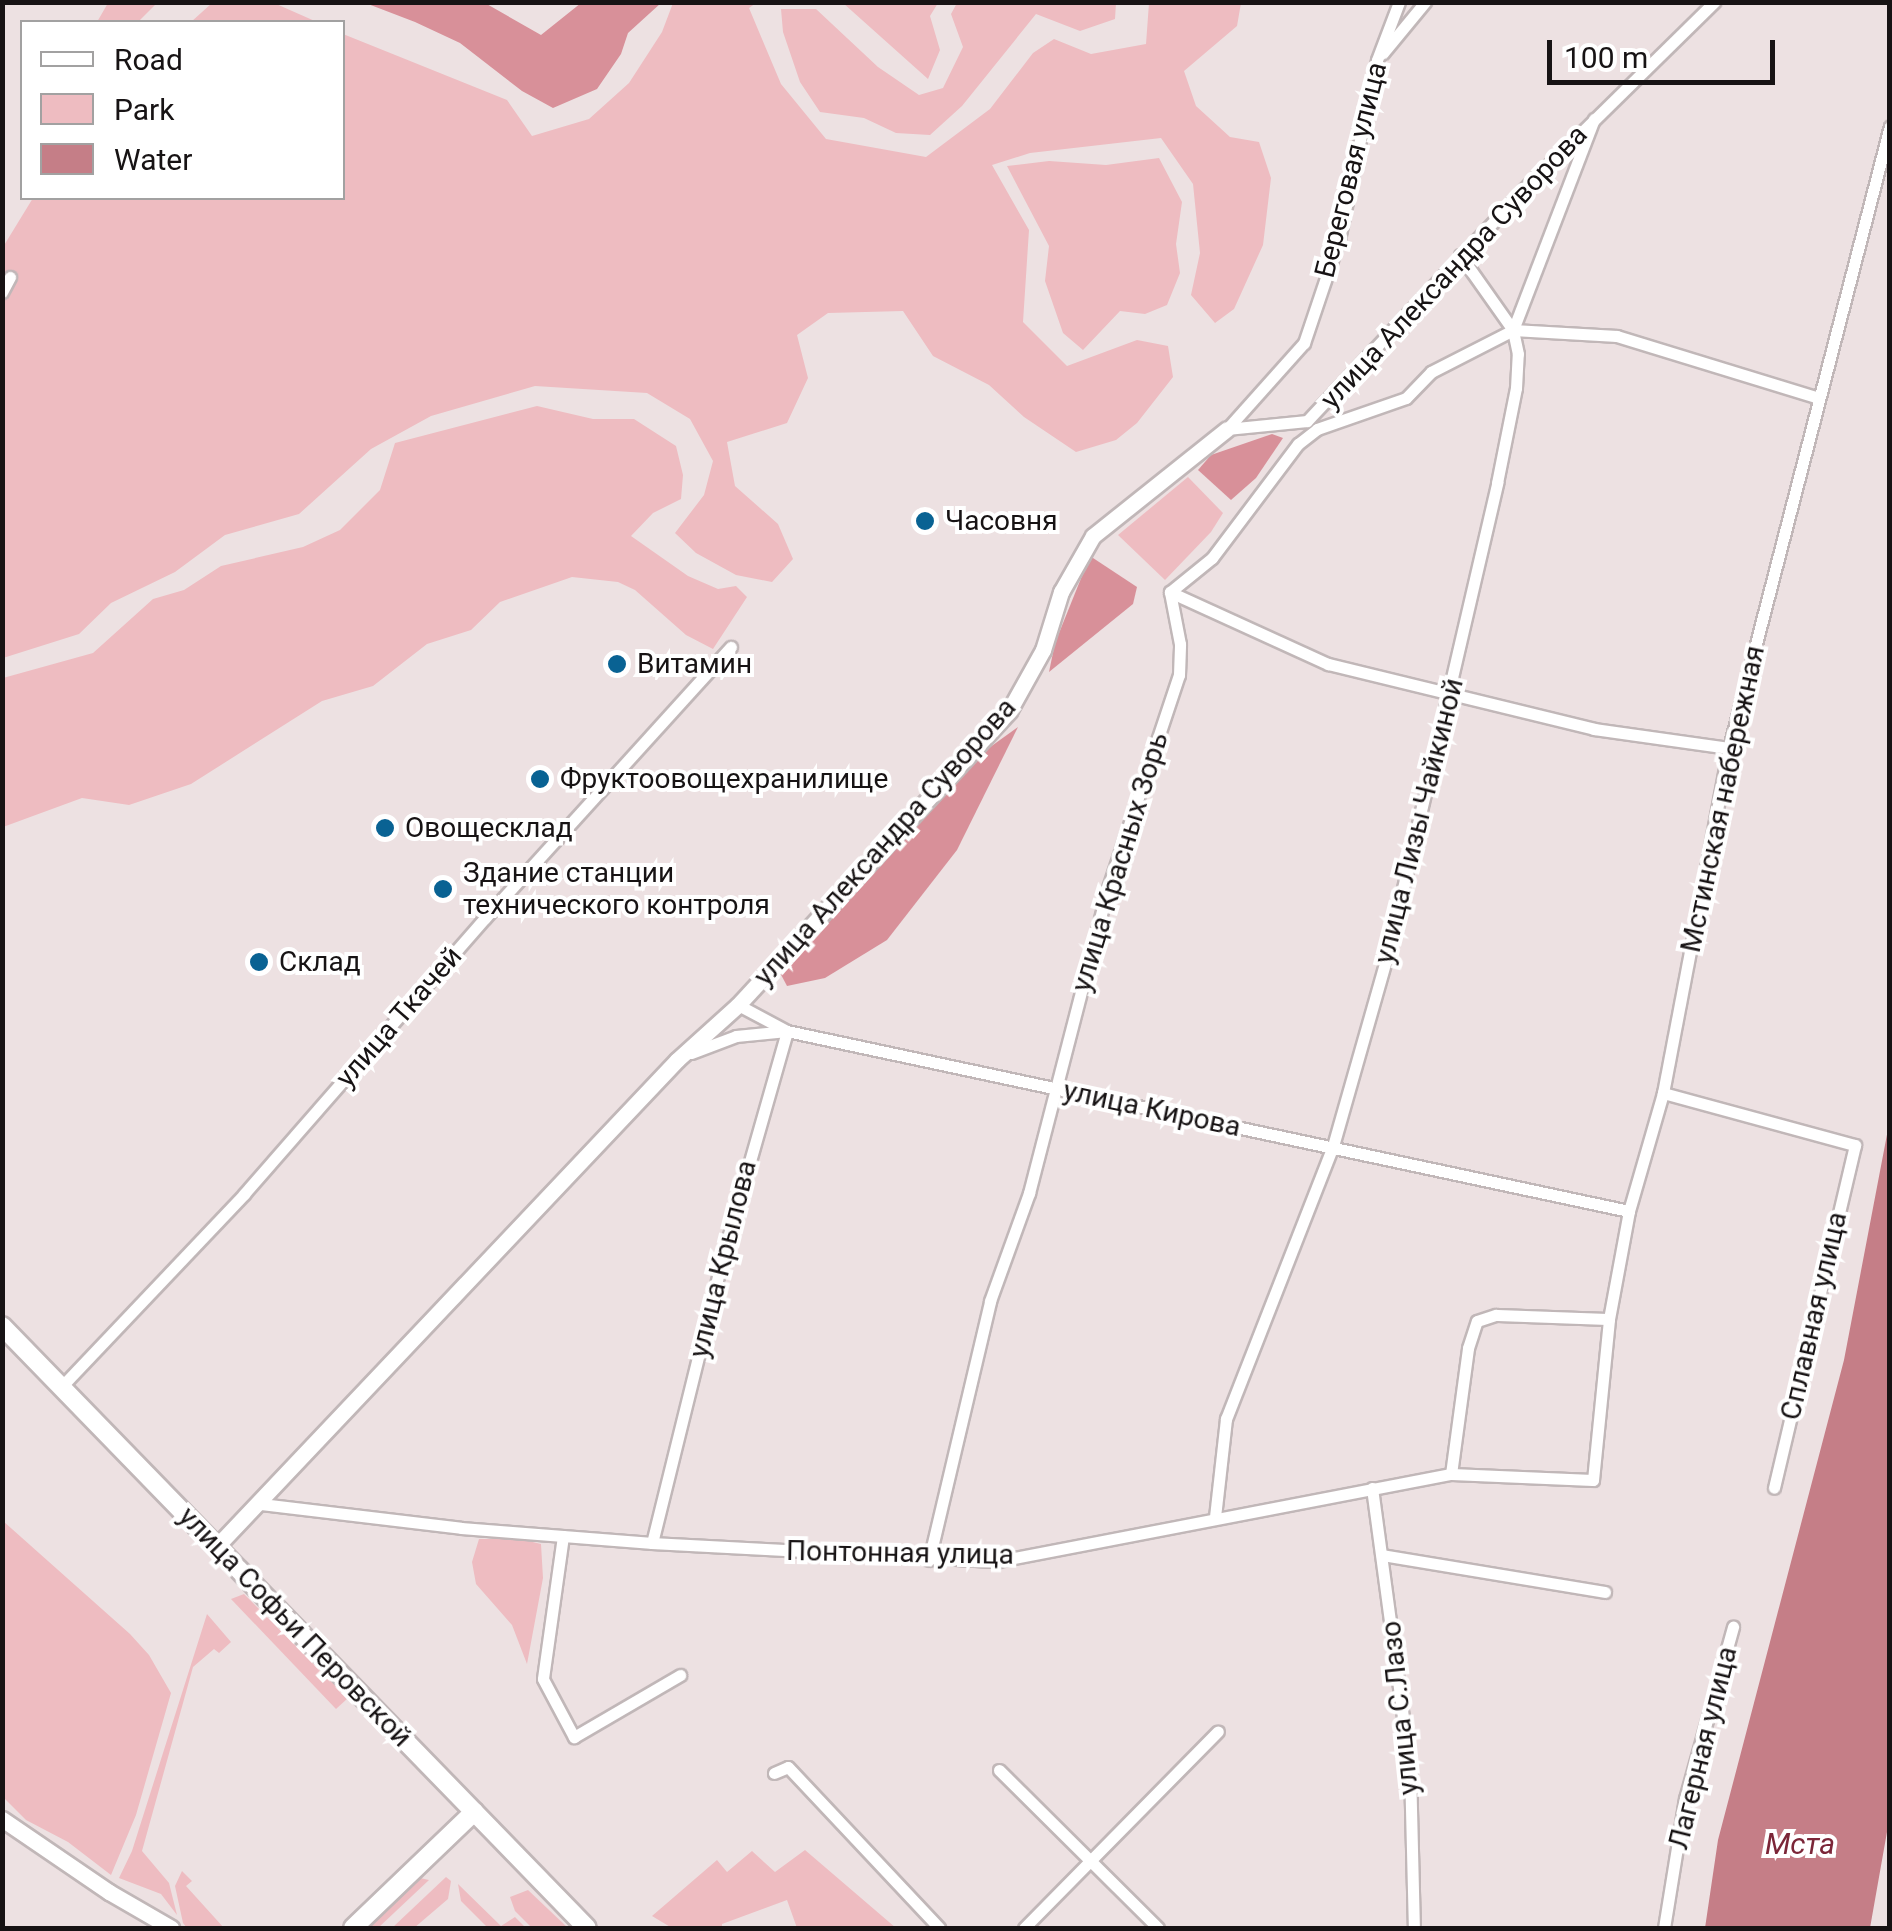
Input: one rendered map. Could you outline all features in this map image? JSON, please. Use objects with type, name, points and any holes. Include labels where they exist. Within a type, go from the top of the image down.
[{"type":"main road","name":"улица Софьи Перовской","points":[[2,1326],[587,1928]]},
{"type":"main road","points":[[353,1928],[474,1812]]},
{"type":"street","name":"Береговая улица","points":[[1227,429],[1304,342],[1340,238],[1377,60],[1399,2]]},
{"type":"street","points":[[1377,60],[1426,2]]},
{"type":"street","name":"улица Александра Суворова","points":[[217,1546],[261,1504],[677,1060],[738,1005],[1009,710],[1043,650],[1062,592],[1093,536],[1227,429],[1307,421],[1460,255],[1714,2]]},
{"type":"street","name":"улица Лизы Чайкиной","points":[[1216,1516],[1226,1419],[1333,1146],[1387,957],[1450,697],[1516,388],[1518,354],[1513,330],[1594,119]]},
{"type":"street","name":"Мстинская набережная","points":[[1593,1480],[1610,1319],[1629,1211],[1663,1093],[1729,748],[1890,126]]},
{"type":"street","points":[[1460,255],[1513,330]]},
{"type":"street","points":[[2,292],[10,278]]},
{"type":"street","points":[[1729,748],[1594,729],[1450,697],[1328,664],[1170,592],[1212,558],[1298,444],[1317,429],[1406,398],[1431,372],[1513,330],[1617,336],[1818,398]]},
{"type":"street","name":"улица Красных Зорь","points":[[928,1560],[990,1301],[1029,1192],[1107,891],[1179,675],[1180,644],[1170,592]]},
{"type":"street","name":"улица Ткачей","points":[[63,1385],[244,1194],[485,918],[731,646]]},
{"type":"street","points":[[738,1005],[787,1031]]},
{"type":"street","name":"улица Кирова","points":[[677,1060],[736,1036],[787,1031],[1629,1211]]},
{"type":"street","name":"улица Крылова","points":[[652,1543],[723,1256],[787,1031]]},
{"type":"street","name":"Сплавная улица","points":[[1663,1093],[1855,1145],[1774,1488]]},
{"type":"street","points":[[1450,1474],[1468,1348],[1477,1322],[1496,1315],[1610,1319]]},
{"type":"street","name":"Понтонная улица","points":[[261,1504],[652,1543],[998,1561],[1450,1474],[1593,1480]]},
{"type":"street","name":"улица С.Лазо","points":[[1372,1488],[1410,1768],[1414,1928]]},
{"type":"street","points":[[563,1536],[543,1679],[574,1737],[680,1674]]},
{"type":"street","points":[[1382,1555],[1605,1592]]},
{"type":"street","name":"Лагерная улица","points":[[1664,1928],[1685,1799],[1733,1627]]},
{"type":"street","points":[[1024,1928],[1218,1732]]},
{"type":"street","points":[[774,1773],[788,1767],[939,1928]]},
{"type":"street","points":[[999,1770],[1158,1928]]},
{"type":"street","points":[[2,1819],[109,1892],[171,1928]]},
{"type":"green space","points":[[108,2],[157,3],[140,20],[98,20]]},
{"type":"green space","points":[[212,3],[274,3],[312,20],[193,20]]},
{"type":"green space","points":[[673,3],[756,3],[749,8],[781,84],[826,139],[926,157],[990,109],[1033,53],[1054,39],[1091,54],[1146,44],[1149,3],[1241,3],[1237,26],[1184,71],[1196,106],[1230,137],[1259,142],[1271,178],[1263,245],[1234,309],[1215,323],[1191,295],[1200,253],[1193,184],[1161,138],[1030,153],[992,165],[1029,230],[1023,322],[1067,366],[1137,340],[1168,346],[1173,377],[1137,423],[1116,440],[1076,452],[1024,417],[989,385],[933,356],[903,311],[828,313],[797,335],[808,378],[787,423],[727,442],[735,486],[778,524],[793,559],[772,582],[736,575],[696,553],[675,533],[704,495],[713,461],[690,419],[647,393],[535,386],[431,416],[371,449],[299,514],[225,535],[175,572],[111,603],[79,634],[3,658],[3,247],[32,200],[345,200],[345,35],[507,100],[532,136],[589,119],[629,83],[662,32]]},
{"type":"green space","points":[[843,3],[938,3],[930,16],[940,50],[928,79]]},
{"type":"green space","points":[[957,3],[1116,3],[1115,19],[1080,31],[1036,14],[962,106],[930,135],[896,133],[864,118],[820,112],[800,82],[783,32],[781,9],[816,9],[878,67],[919,95],[943,88],[963,47],[951,14]]},
{"type":"green space","points":[[1159,158],[1182,202],[1176,244],[1180,273],[1167,305],[1145,314],[1120,311],[1083,350],[1063,333],[1045,281],[1049,246],[1007,166],[1049,161],[1106,165]]},
{"type":"green space","points":[[537,406],[593,419],[634,419],[676,446],[683,475],[681,499],[653,513],[631,536],[688,576],[718,589],[736,586],[747,597],[713,649],[686,635],[635,590],[618,582],[572,577],[500,602],[471,630],[427,644],[373,686],[322,701],[191,784],[129,805],[82,798],[3,827],[3,678],[93,653],[153,599],[184,590],[221,566],[303,547],[340,530],[380,490],[395,443]]},
{"type":"green space","points":[[1188,477],[1223,513],[1211,532],[1165,580],[1118,535]]},
{"type":"green space","points":[[3,1521],[130,1634],[149,1655],[171,1693],[136,1815],[111,1875],[68,1842],[26,1820],[3,1797]]},
{"type":"green space","points":[[479,1539],[520,1539],[541,1544],[543,1578],[527,1664],[512,1625],[476,1584],[472,1562]]},
{"type":"green space","points":[[244,1594],[348,1698],[336,1709],[231,1599]]},
{"type":"green space","points":[[207,1614],[231,1642],[219,1653],[214,1649],[193,1667],[142,1851],[169,1883],[177,1915],[161,1894],[119,1878],[132,1851]]},
{"type":"green space","points":[[805,1850],[896,1928],[797,1928],[787,1900],[722,1924],[722,1928],[672,1928],[652,1916],[717,1860],[727,1872],[752,1851],[775,1872]]},
{"type":"green space","points":[[182,1871],[192,1881],[186,1886],[224,1928],[187,1928],[183,1923],[175,1886]]},
{"type":"green space","points":[[446,1877],[451,1881],[448,1899],[414,1928],[392,1928]]},
{"type":"green space","points":[[420,1878],[429,1880],[378,1928],[366,1928]]},
{"type":"green space","points":[[458,1884],[501,1926],[515,1917],[526,1928],[488,1928],[461,1901]]},
{"type":"green space","points":[[528,1890],[568,1928],[532,1928],[515,1911],[510,1897]]},
{"type":"shaded area","points":[[314,3],[485,3],[541,35],[581,3],[661,3],[628,33],[621,54],[597,89],[553,108],[522,91],[460,43],[415,22],[368,4]]},
{"type":"shaded area","points":[[1272,434],[1283,438],[1256,478],[1231,500],[1198,470],[1211,455]]},
{"type":"shaded area","points":[[1090,556],[1137,587],[1133,604],[1049,672],[1055,643]]},
{"type":"shaded area","points":[[1018,727],[957,850],[887,940],[825,978],[787,986],[778,969],[986,750]]},
{"type":"water","name":"Мста","points":[[1889,1124],[1890,1815],[1870,1928],[1705,1928],[1718,1840],[1844,1360]]},
{"type":"place","name":"Часовня","points":[[925,521]]},
{"type":"place","name":"Витамин","points":[[617,664]]},
{"type":"place","name":"Фруктоовощехранилище","points":[[540,779]]},
{"type":"place","name":"Овощесклад","points":[[385,828]]},
{"type":"place","name":"Здание станции технического контроля","points":[[443,889]]},
{"type":"place","name":"Склад","points":[[259,962]]}]
